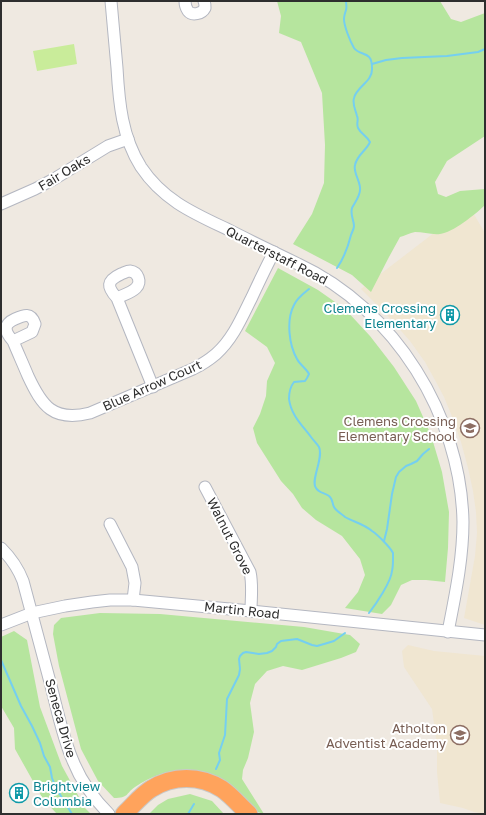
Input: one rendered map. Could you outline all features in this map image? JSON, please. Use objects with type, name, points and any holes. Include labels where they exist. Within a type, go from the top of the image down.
[{"type":"highway","points":[[124,814],[150,789],[167,781],[186,778],[196,779],[215,785],[223,790],[249,814]]},
{"type":"highway","points":[[138,814],[156,797],[170,790],[185,787],[193,787],[210,792],[225,803],[233,814]]},
{"type":"street","name":"Quarterstaff Road","points":[[111,1],[122,122],[135,157],[142,169],[164,193],[184,208],[301,265],[347,294],[366,310],[398,345],[412,364],[432,399],[447,434],[460,490],[463,520],[459,571],[448,632]]},
{"type":"street","points":[[185,1],[187,10],[190,13],[197,14],[205,7],[204,1]]},
{"type":"street","name":"Fair Oaks","points":[[1,204],[46,184],[108,146],[128,139]]},
{"type":"street","name":"Blue Arrow Court","points":[[13,341],[36,392],[45,405],[51,410],[64,415],[76,416],[90,413],[180,375],[204,363],[216,354],[234,333],[274,252]]},
{"type":"street","points":[[117,298],[153,387]]},
{"type":"street","name":"Walnut Grove","points":[[205,487],[250,572],[252,579],[251,611]]},
{"type":"street","points":[[110,524],[132,567],[135,582],[133,600]]},
{"type":"street","name":"Seneca Drive","points":[[1,548],[19,571],[23,581],[63,730],[73,761],[89,790],[109,814]]},
{"type":"street","name":"Martin Road","points":[[1,625],[32,613],[92,602],[133,600],[485,636]]},
{"type":"shaded area","name":"Clemens Crossing Elementary School","points":[[469,206],[485,233],[485,625],[464,618],[475,556],[477,533],[476,512],[468,468],[451,414],[444,397],[425,362],[410,341],[361,289]]},
{"type":"shaded area","name":"Atholton Adventist Academy","points":[[408,645],[434,651],[485,656],[485,814],[440,803],[437,772],[437,746],[432,709],[404,667],[402,651]]},
{"type":"green space","points":[[277,1],[440,1],[451,19],[461,22],[485,13],[485,136],[447,161],[435,182],[438,194],[446,197],[460,191],[485,189],[485,205],[464,222],[445,233],[437,234],[415,232],[400,237],[371,292],[352,275],[293,244],[312,214],[324,183],[325,145],[322,93],[301,42],[279,33],[281,16]]},
{"type":"green space","points":[[74,44],[77,64],[37,71],[33,51]]},
{"type":"green space","points":[[278,268],[318,290],[345,309],[370,336],[394,367],[416,401],[431,435],[442,472],[449,512],[445,582],[412,580],[401,585],[391,605],[382,614],[345,608],[358,592],[365,575],[360,559],[342,536],[316,520],[302,508],[293,494],[281,481],[257,443],[253,428],[260,414],[266,396],[267,381],[275,363],[267,347],[245,331]]},
{"type":"green space","points":[[100,613],[160,614],[304,627],[350,635],[360,644],[356,652],[302,670],[283,666],[267,671],[255,684],[250,703],[254,732],[248,758],[243,770],[242,779],[264,814],[253,810],[230,787],[214,775],[184,771],[167,773],[151,778],[135,787],[125,796],[114,798],[98,781],[81,749],[59,666],[53,634],[54,625],[61,618]]},
{"type":"green space","points":[[14,631],[27,640],[40,707],[62,766],[85,808],[91,814],[57,814],[43,799],[15,749],[14,728],[1,706],[1,637]]},
{"type":"green space","points":[[190,794],[212,801],[224,814],[149,814],[158,805],[168,799]]},
{"type":"waterway","points":[[337,268],[346,252],[354,227],[352,208],[359,196],[360,191],[355,165],[358,158],[370,142],[358,128],[358,117],[354,100],[358,90],[368,80],[372,73],[372,62],[368,56],[354,48],[349,38],[344,19],[346,1]]},
{"type":"waterway","points":[[372,64],[386,60],[447,56],[478,52],[485,49]]},
{"type":"waterway","points":[[309,289],[295,302],[290,318],[290,340],[294,353],[298,361],[309,374],[305,381],[294,382],[289,394],[290,405],[294,415],[319,447],[320,457],[315,480],[316,488],[330,497],[334,507],[345,517],[369,529],[384,541],[393,553],[393,568],[391,576],[379,599],[369,613]]},
{"type":"waterway","points":[[384,541],[396,477],[406,466],[417,461],[429,449]]},
{"type":"waterway","points":[[216,769],[220,760],[219,753],[225,735],[227,699],[239,675],[240,656],[246,652],[259,654],[267,653],[272,651],[281,641],[297,639],[317,646],[334,641],[345,633]]},
{"type":"waterway","points":[[1,660],[21,706],[40,743],[44,756],[50,767],[56,788],[72,814]]},
{"type":"waterway","points":[[188,814],[194,804]]},
{"type":"place","name":"Clemens Crossing Elementary","points":[[450,315]]},
{"type":"place","name":"Clemens Crossing Elementary School","points":[[470,428]]},
{"type":"place","name":"Atholton Adventist Academy","points":[[460,735]]},
{"type":"place","name":"Brightview Columbia","points":[[19,793]]}]
